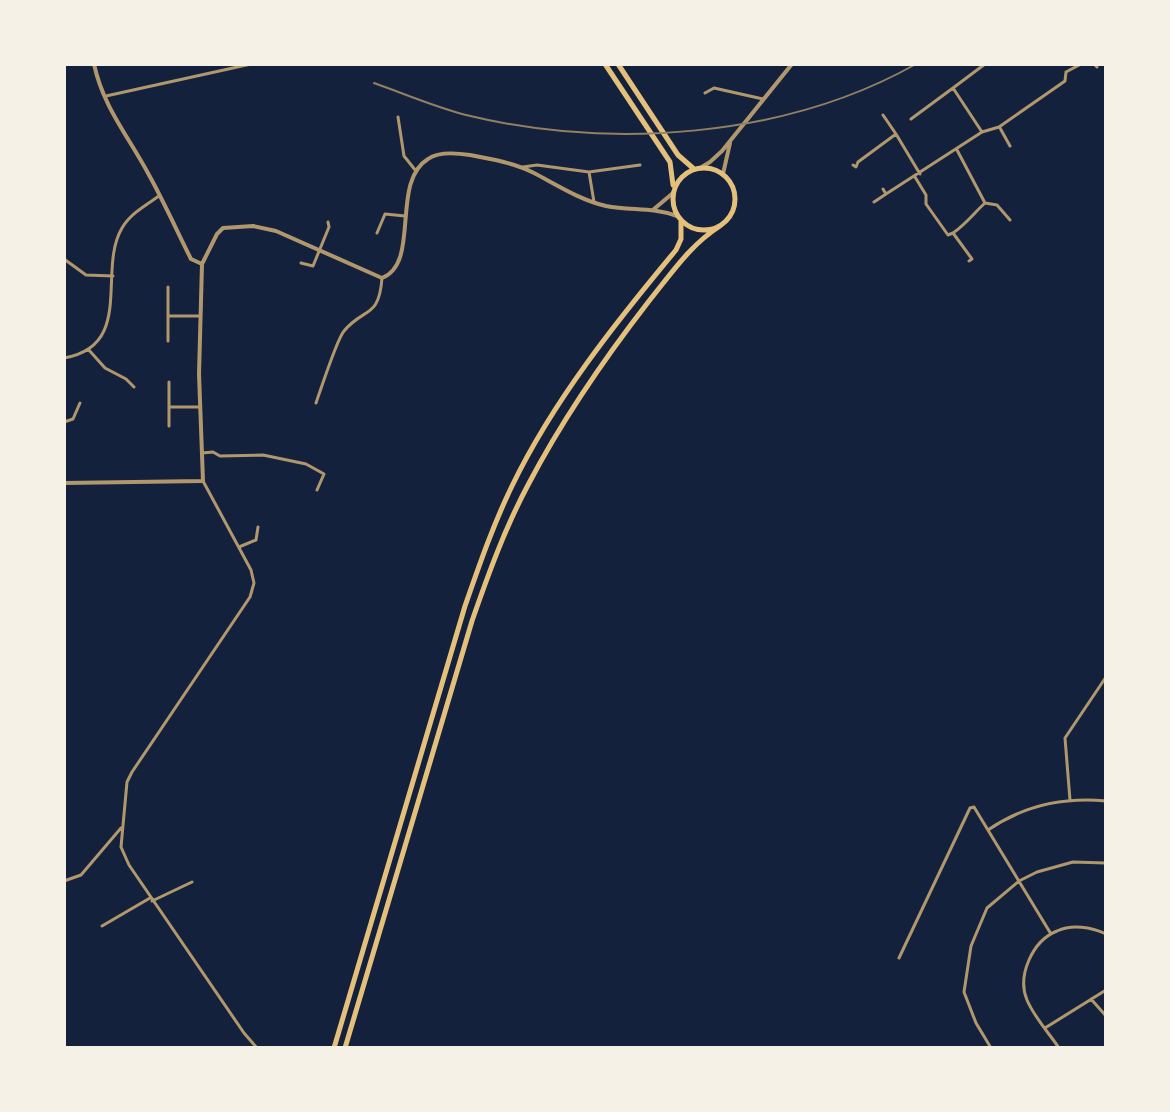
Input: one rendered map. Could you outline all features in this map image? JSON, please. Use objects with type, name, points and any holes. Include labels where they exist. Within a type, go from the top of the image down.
[{"type":"highway","points":[[334,1048],[460,621],[512,485],[559,405],[611,329],[676,250],[681,239],[679,218],[673,205],[670,162],[605,64]]},
{"type":"highway","points":[[345,1048],[472,621],[494,558],[520,500],[567,417],[620,338],[688,253],[730,215],[735,201],[732,186],[723,174],[697,168],[678,155],[618,64]]},
{"type":"highway","points":[[673,191],[681,177],[697,168]]},
{"type":"highway","points":[[679,218],[699,230],[720,226]]},
{"type":"street","points":[[94,64],[103,97],[191,259],[202,264]]},
{"type":"street","points":[[103,97],[251,64]]},
{"type":"street","points":[[697,168],[714,159],[732,140],[792,64]]},
{"type":"street","points":[[911,119],[985,64]]},
{"type":"street","points":[[1017,64],[1025,64]]},
{"type":"street","points":[[874,202],[982,132],[999,127],[1065,81],[1066,72],[1060,64]]},
{"type":"street","points":[[1066,72],[1073,71],[1081,64]]},
{"type":"street","points":[[705,93],[714,88],[763,99]]},
{"type":"street","points":[[953,88],[982,132]]},
{"type":"street","points":[[883,115],[917,175],[926,195],[926,204],[948,235],[966,224],[985,203]]},
{"type":"street","points":[[398,117],[404,156],[416,171]]},
{"type":"street","points":[[999,127],[1010,146]]},
{"type":"street","points":[[853,165],[856,167],[858,162],[896,134]]},
{"type":"street","points":[[723,174],[732,140]]},
{"type":"street","points":[[956,149],[985,203],[997,205],[1010,220]]},
{"type":"street","points":[[257,1048],[151,899],[121,847],[127,782],[132,772],[250,597],[254,583],[251,570],[203,481],[199,407],[202,264],[217,234],[223,228],[253,226],[273,230],[382,278],[389,275],[399,256],[408,189],[416,171],[428,158],[459,153],[497,159],[519,167],[557,188],[604,206],[654,209],[679,218]]},
{"type":"street","points":[[519,167],[537,165],[589,172],[640,165]]},
{"type":"street","points":[[589,172],[594,202]]},
{"type":"street","points":[[883,189],[886,194]]},
{"type":"street","points":[[654,209],[673,191]]},
{"type":"street","points":[[64,358],[88,349],[103,331],[110,315],[116,245],[122,228],[137,211],[159,196]]},
{"type":"street","points":[[377,233],[385,214],[406,216]]},
{"type":"street","points":[[301,263],[313,266],[329,227],[328,222]]},
{"type":"street","points":[[953,233],[972,259],[969,261]]},
{"type":"street","points":[[64,259],[86,275],[113,276]]},
{"type":"street","points":[[316,403],[343,332],[373,309],[381,294],[382,278]]},
{"type":"street","points":[[168,287],[168,341]]},
{"type":"street","points":[[168,316],[200,316]]},
{"type":"street","points":[[88,349],[105,368],[134,387]]},
{"type":"street","points":[[169,382],[169,426]]},
{"type":"street","points":[[64,422],[73,419],[80,403]]},
{"type":"street","points":[[169,407],[199,407]]},
{"type":"street","points":[[202,453],[213,452],[220,456],[263,455],[306,464],[324,474],[317,490]]},
{"type":"street","points":[[64,483],[203,481]]},
{"type":"street","points":[[238,547],[256,540],[258,527]]},
{"type":"street","points":[[1070,800],[1065,738],[1106,677]]},
{"type":"street","points":[[988,830],[1014,814],[1070,800],[1106,801]]},
{"type":"street","points":[[899,958],[970,808],[974,807],[1051,934]]},
{"type":"street","points":[[64,881],[81,875],[121,828]]},
{"type":"street","points":[[991,1048],[976,1023],[964,992],[971,946],[987,908],[1019,881],[1037,872],[1064,864],[1106,863]]},
{"type":"street","points":[[102,926],[151,899],[192,882]]},
{"type":"street","points":[[1059,1048],[1027,1000],[1023,974],[1033,951],[1051,934],[1080,927],[1106,934]]},
{"type":"street","points":[[1045,1028],[1106,990]]},
{"type":"street","points":[[1091,999],[1106,1016]]},
{"type":"railway","points":[[374,83],[454,112],[521,126],[637,134],[754,122],[811,108],[865,89],[916,64]]}]
